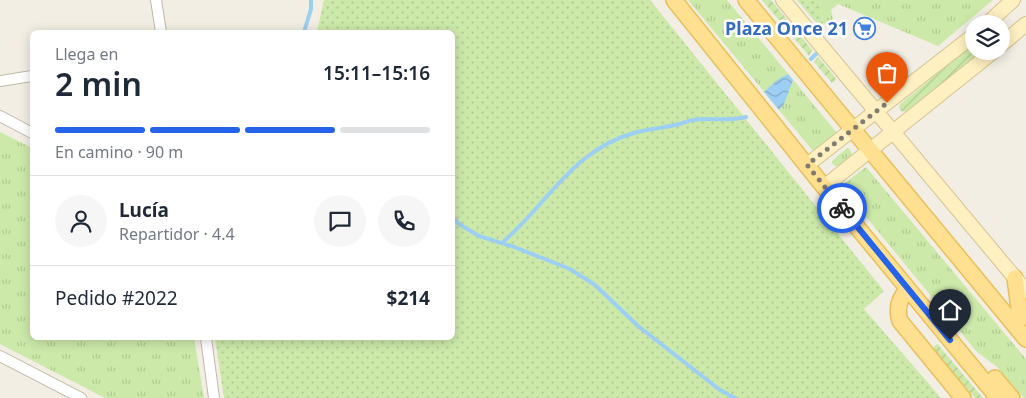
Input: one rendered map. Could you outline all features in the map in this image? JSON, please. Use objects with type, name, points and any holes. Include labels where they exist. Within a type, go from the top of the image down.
[{"type":"main road","points":[[674,0],[824,187],[998,398]]},
{"type":"main road","points":[[746,0],[1026,339]]},
{"type":"main road","points":[[1015,278],[1019,308],[1026,317]]},
{"type":"main road","points":[[908,289],[902,295],[899,303],[900,321],[963,398]]},
{"type":"main road","points":[[960,352],[980,364],[1012,398]]},
{"type":"street","points":[[156,0],[161,30]]},
{"type":"street","points":[[783,0],[1026,291]]},
{"type":"street","points":[[997,15],[1013,0]]},
{"type":"street","points":[[1006,15],[1013,0]]},
{"type":"street","points":[[1010,37],[1026,24]]},
{"type":"street","points":[[807,165],[965,45]]},
{"type":"street","points":[[824,187],[983,60]]},
{"type":"street","points":[[0,81],[30,76]]},
{"type":"street","points":[[0,116],[30,132]]},
{"type":"street","points":[[206,340],[214,398]]},
{"type":"street","points":[[0,356],[82,398]]},
{"type":"green space","points":[[324,0],[650,0],[884,291],[864,309],[941,398],[224,398],[215,340],[455,340],[455,30],[317,30]]},
{"type":"green space","points":[[688,0],[727,0],[837,133],[813,151]]},
{"type":"green space","points":[[762,0],[771,0],[812,50],[809,56]]},
{"type":"green space","points":[[797,0],[820,0],[824,32]]},
{"type":"green space","points":[[820,0],[993,0],[975,15],[965,15],[965,23],[938,46],[838,4],[831,10],[837,36],[823,22]]},
{"type":"green space","points":[[965,51],[965,60],[971,60],[905,112],[899,108],[900,104]]},
{"type":"green space","points":[[818,57],[834,76],[836,80],[832,83],[814,62]]},
{"type":"green space","points":[[0,132],[30,147],[30,340],[194,340],[204,398],[105,398],[0,344]]},
{"type":"green space","points":[[849,148],[852,154],[838,166],[835,166],[832,161]]},
{"type":"green space","points":[[866,167],[1026,359],[1026,398],[997,367],[976,351],[841,186]]},
{"type":"green space","points":[[938,344],[983,398],[975,398],[934,350],[934,346]]},
{"type":"water","points":[[788,74],[793,80],[784,104],[779,110],[764,92],[777,80]]},
{"type":"waterway","points":[[305,30],[311,9],[311,0]]},
{"type":"waterway","points":[[811,59],[816,54]]},
{"type":"waterway","points":[[504,241],[563,178],[596,151],[615,140],[637,132],[677,125],[693,120],[746,117]]},
{"type":"waterway","points":[[455,220],[479,236],[514,247],[570,269],[595,285],[638,326],[720,390],[735,398]]},
{"type":"way so far","points":[[842,208],[807,165],[887,103]]},
{"type":"place","name":"Plaza Once 21","points":[[864,28]]},
{"type":"route","points":[[842,208],[950,340]]}]
